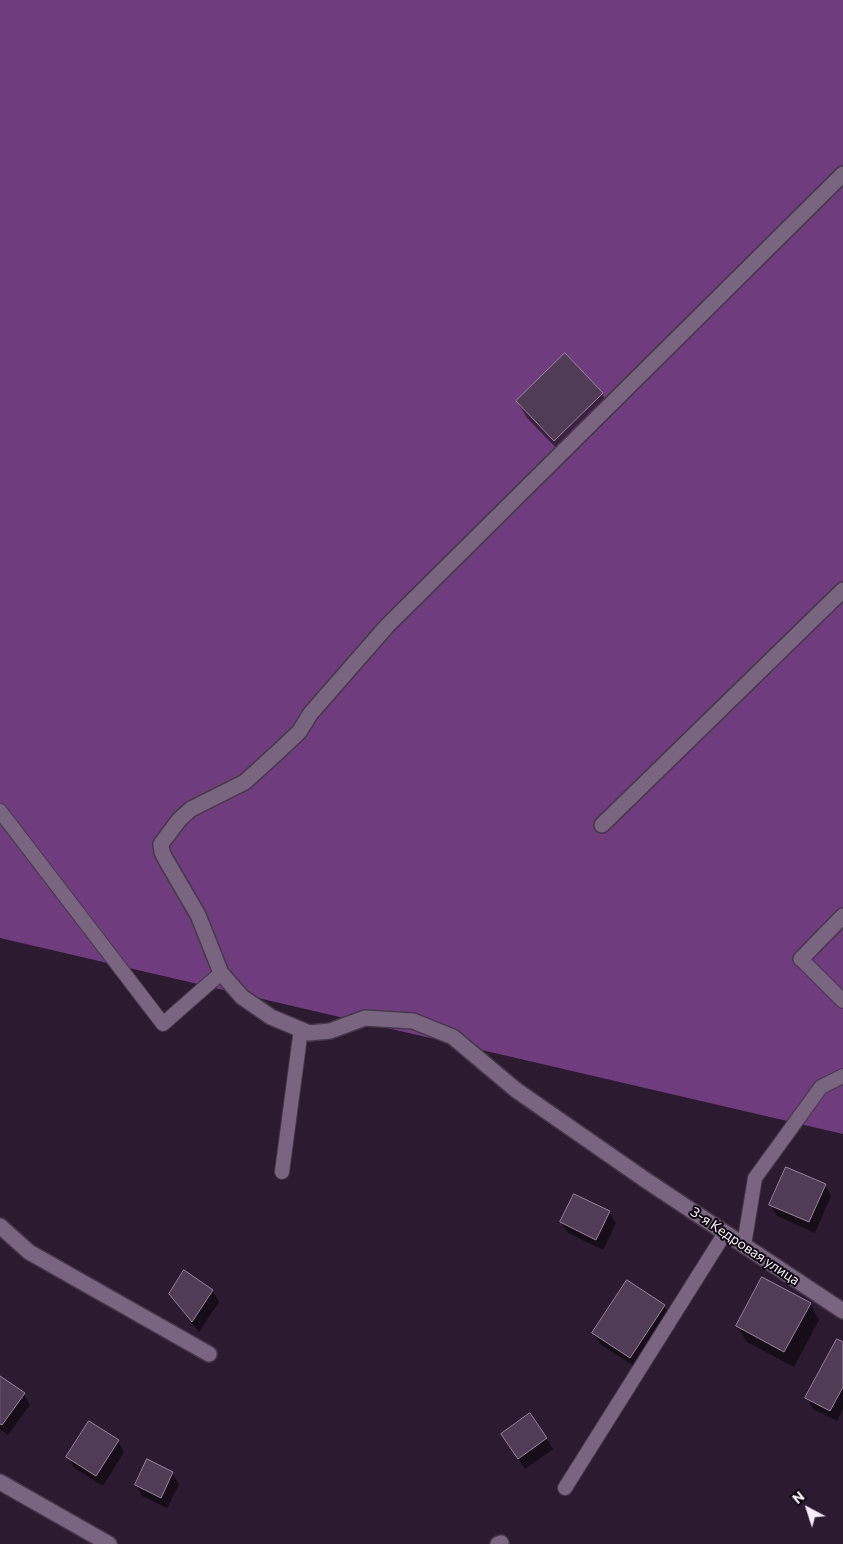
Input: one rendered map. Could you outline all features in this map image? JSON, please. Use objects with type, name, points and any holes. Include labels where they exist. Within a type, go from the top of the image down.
[{"type":"street","name":"3-я Кедровая улица","points":[[843,174],[387,626],[311,713],[299,732],[245,782],[191,809],[179,820],[161,844],[162,852],[198,915],[221,973],[242,997],[271,1017],[309,1033],[330,1031],[365,1018],[413,1021],[453,1037],[516,1090],[843,1311]]},
{"type":"street","points":[[602,825],[843,590]]},
{"type":"street","points":[[801,958],[843,916]]},
{"type":"street","points":[[0,1226],[29,1252],[209,1354]]},
{"type":"street","points":[[0,1482],[109,1544]]},
{"type":"lane","points":[[0,811],[162,1024],[221,973]]},
{"type":"lane","points":[[801,958],[843,1001]]},
{"type":"lane","points":[[282,1172],[301,1029]]},
{"type":"lane","points":[[744,1245],[755,1178],[821,1087],[843,1076]]},
{"type":"lane","points":[[565,1488],[725,1233]]},
{"type":"shaded area","points":[[0,0],[843,0],[843,1134],[0,938]]},
{"type":"building","points":[[565,353],[603,393],[554,441],[516,401]]},
{"type":"building","points":[[786,1167],[826,1184],[809,1222],[769,1205]]},
{"type":"building","points":[[574,1194],[610,1211],[596,1240],[560,1222]]},
{"type":"building","points":[[184,1270],[213,1290],[192,1322],[169,1294]]},
{"type":"building","points":[[762,1277],[811,1303],[784,1352],[736,1326]]},
{"type":"building","points":[[627,1280],[665,1305],[630,1358],[592,1333]]},
{"type":"building","points":[[837,1339],[843,1342],[843,1387],[830,1411],[805,1398]]},
{"type":"building","points":[[0,1376],[25,1393],[2,1425],[0,1424]]},
{"type":"building","points":[[530,1413],[547,1438],[518,1459],[501,1434]]},
{"type":"building","points":[[89,1421],[119,1440],[96,1476],[66,1457]]},
{"type":"building","points":[[147,1459],[173,1472],[161,1498],[135,1485]]}]
